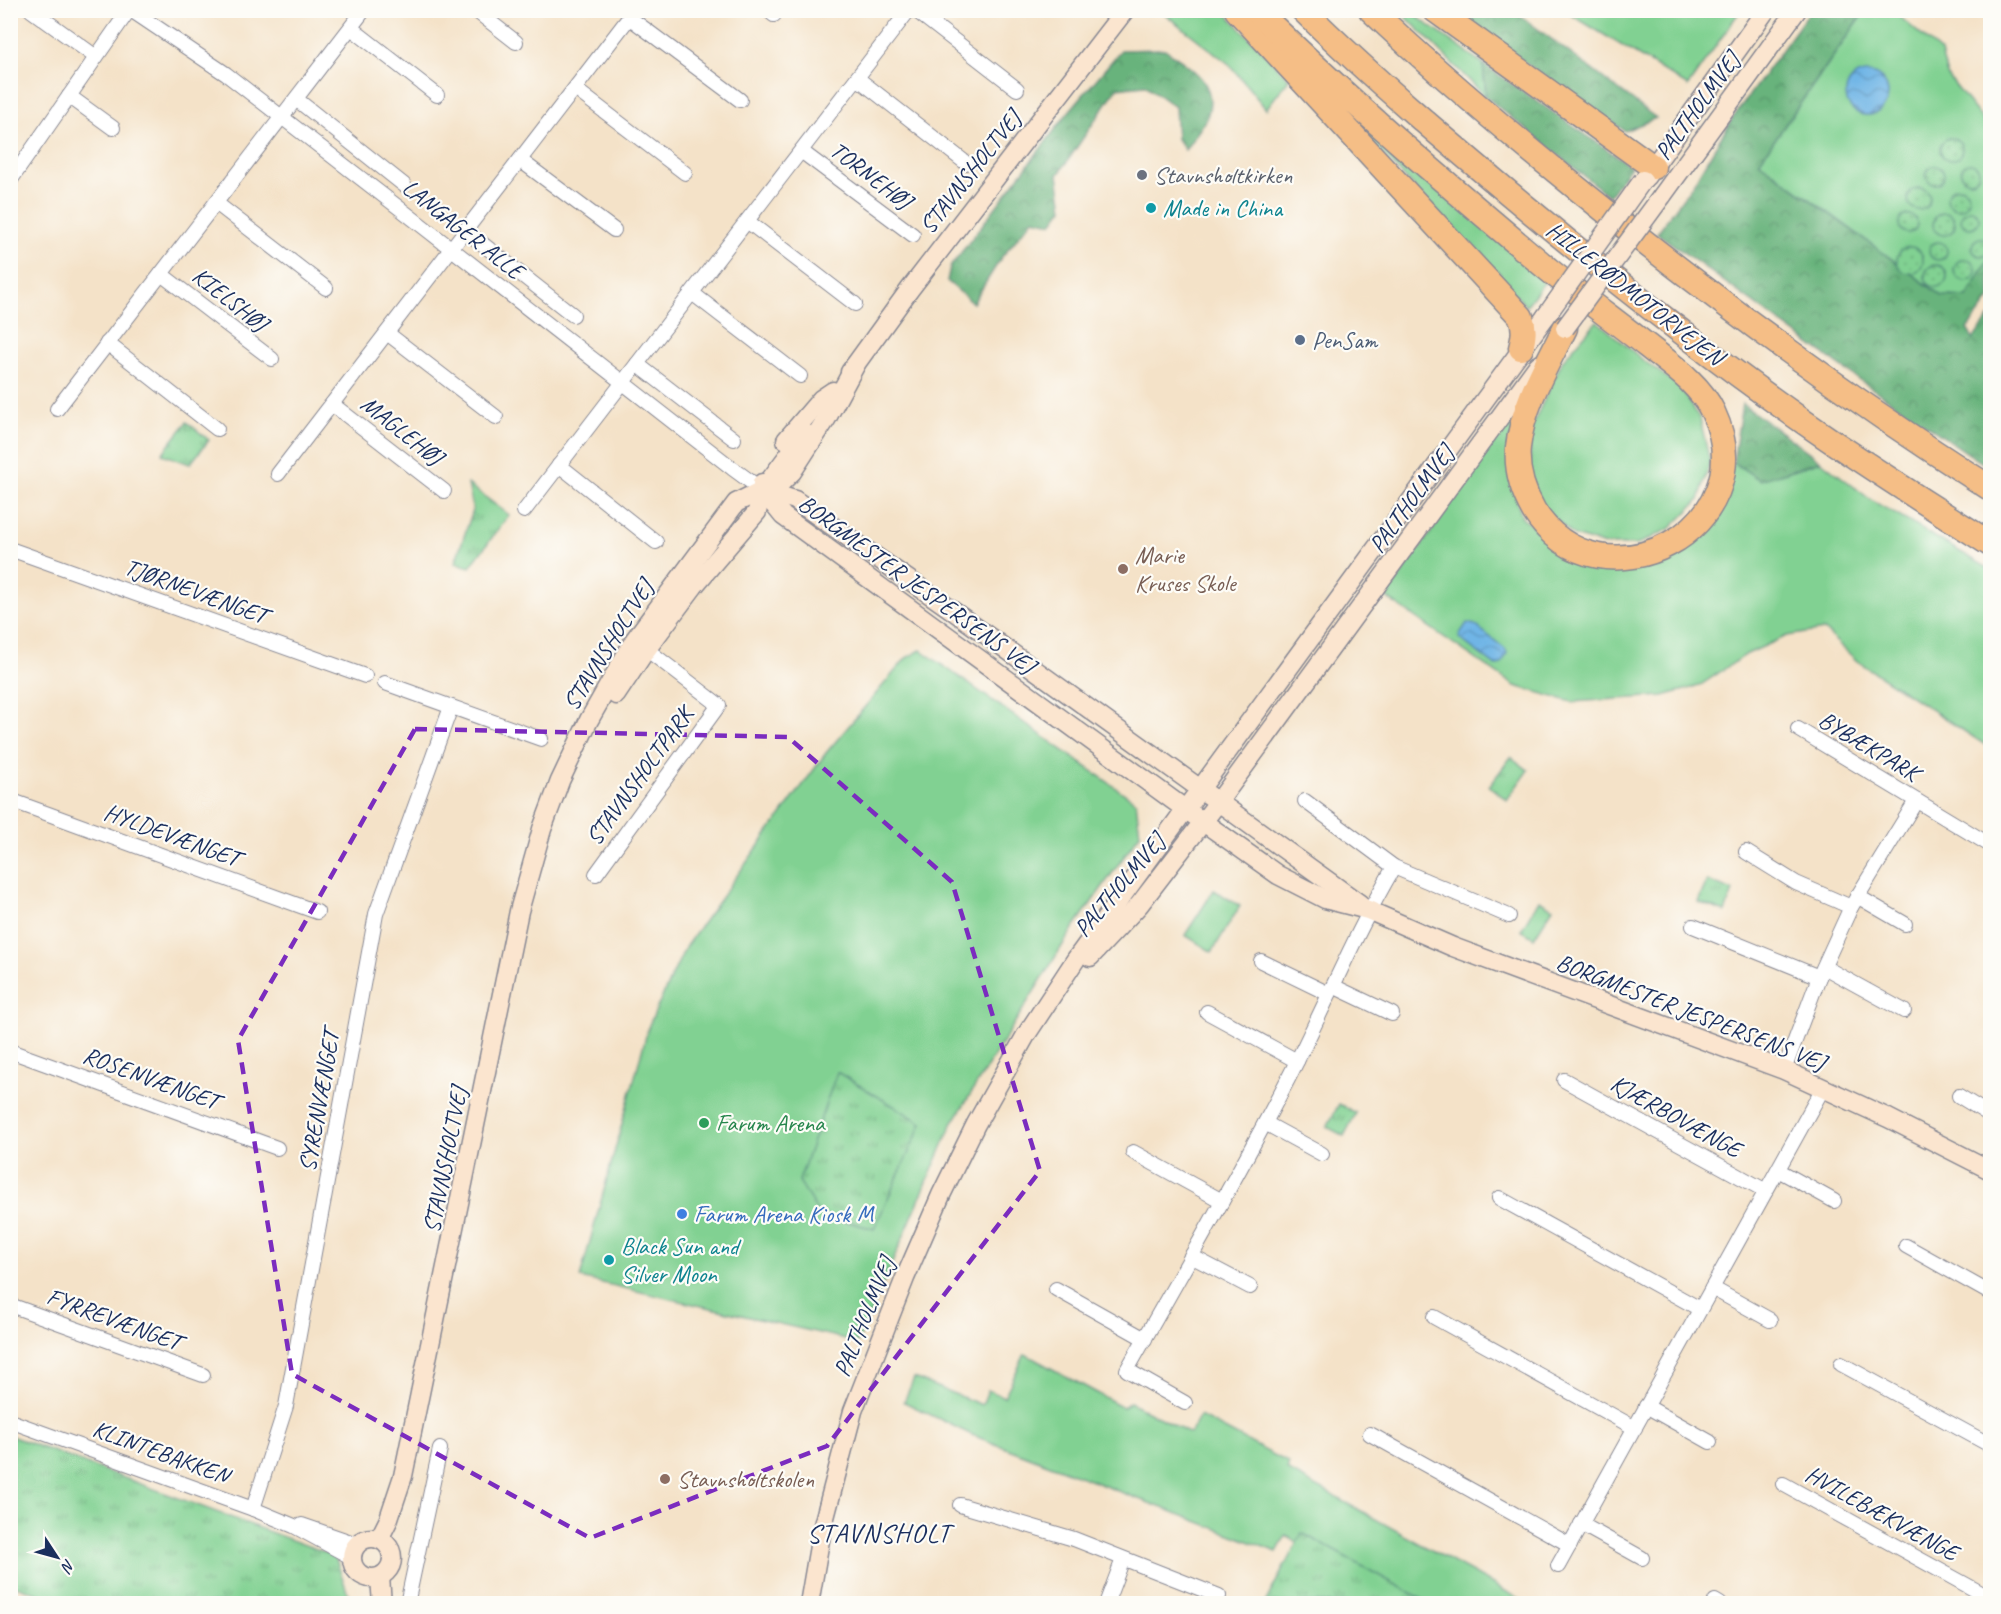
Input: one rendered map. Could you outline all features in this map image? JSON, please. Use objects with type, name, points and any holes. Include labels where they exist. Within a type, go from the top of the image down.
[{"type":"highway","points":[[1237,10],[1521,317],[1524,325],[1521,348]]},
{"type":"highway","points":[[1256,10],[1332,82],[1454,189],[1551,271],[1678,370],[1700,392],[1713,413],[1721,436],[1722,471],[1715,496],[1701,519],[1684,536],[1668,545],[1646,554],[1625,557],[1590,553],[1558,537],[1538,517],[1530,502],[1518,465],[1520,434],[1556,322]]},
{"type":"highway","name":"HILLERØDMOTORVEJEN","points":[[1303,10],[1344,50],[1462,154],[1629,292],[1804,422],[1990,543]]},
{"type":"highway","name":"HILLERØDMOTORVEJEN","points":[[1371,10],[1497,124],[1656,253],[1832,383],[1990,488]]},
{"type":"highway","points":[[1435,10],[1648,174]]},
{"type":"street","points":[[31,10],[96,57]]},
{"type":"street","points":[[10,181],[130,10]]},
{"type":"street","name":"LANGAGER ALLE","points":[[130,10],[226,74],[762,490]]},
{"type":"street","name":"KIELSHØJ","points":[[57,409],[364,10]]},
{"type":"street","points":[[475,10],[516,42]]},
{"type":"street","name":"TORNEHØJ","points":[[524,511],[909,10]]},
{"type":"street","points":[[915,10],[1017,89]]},
{"type":"street","name":"STAVNSHOLTVEJ","points":[[384,1544],[402,1508],[403,1476],[519,911],[536,854],[549,837],[582,757],[640,645],[757,512],[762,490],[762,475],[772,458],[820,399],[833,391],[856,364],[910,288],[1125,10]]},
{"type":"street","name":"PALTHOLMVEJ","points":[[1048,1003],[1139,905],[1219,801],[1416,533],[1556,322],[1648,174],[1766,10]]},
{"type":"street","name":"PALTHOLMVEJ","points":[[809,1604],[822,1529],[853,1411],[905,1278],[941,1195],[976,1124],[1026,1035],[1076,958],[1521,348],[1556,322],[1667,189],[1797,10]]},
{"type":"street","name":"MAGLEHØJ","points":[[278,474],[633,14],[740,100]]},
{"type":"street","points":[[351,28],[437,95]]},
{"type":"street","points":[[857,78],[966,163]]},
{"type":"street","points":[[575,89],[685,173]]},
{"type":"street","points":[[69,96],[113,128]]},
{"type":"street","points":[[296,99],[404,185]]},
{"type":"street","name":"TORNEHØJ","points":[[801,151],[914,235]]},
{"type":"street","points":[[520,160],[614,230]]},
{"type":"street","points":[[1648,174],[1667,189]]},
{"type":"street","points":[[216,202],[326,288]]},
{"type":"street","points":[[747,221],[855,304]]},
{"type":"street","points":[[466,231],[573,315]]},
{"type":"street","name":"KIELSHØJ","points":[[161,274],[272,359]]},
{"type":"street","points":[[692,293],[800,376]]},
{"type":"street","points":[[387,333],[496,417]]},
{"type":"street","points":[[107,344],[217,429]]},
{"type":"street","points":[[637,364],[734,439]]},
{"type":"street","name":"STAVNSHOLTVEJ","points":[[762,490],[779,485],[792,472],[827,418],[856,364]]},
{"type":"street","name":"MAGLEHØJ","points":[[332,404],[444,491]]},
{"type":"street","points":[[559,465],[656,542]]},
{"type":"street","name":"BORGMESTER JESPERSENS VEJ","points":[[762,490],[795,500],[927,592],[1368,910]]},
{"type":"street","name":"BORGMESTER JESPERSENS VEJ","points":[[762,490],[783,516],[1278,875],[1325,899],[1368,910],[1453,947],[1784,1070],[1888,1118],[1990,1170]]},
{"type":"street","points":[[1397,519],[1416,533]]},
{"type":"street","name":"TJØRNEVÆNGET","points":[[10,549],[365,676]]},
{"type":"street","name":"STAVNSHOLTPARK","points":[[596,874],[719,705],[640,645]]},
{"type":"street","points":[[385,684],[541,739]]},
{"type":"street","name":"SYRENVÆNGET","points":[[253,1509],[286,1406],[376,914],[451,707]]},
{"type":"street","name":"BYBÆKPARK","points":[[1798,729],[1990,845]]},
{"type":"street","name":"HYLDEVÆNGET","points":[[10,800],[317,912]]},
{"type":"street","points":[[1305,801],[1394,867],[1509,916]]},
{"type":"street","name":"BYBÆKPARK","points":[[1784,1070],[1821,972],[1854,902],[1916,801]]},
{"type":"street","points":[[1746,852],[1796,884],[1854,902],[1905,924]]},
{"type":"street","points":[[1185,1403],[1127,1371],[1265,1123],[1297,1061],[1368,910],[1394,867]]},
{"type":"street","points":[[1693,926],[1821,972],[1904,1011]]},
{"type":"street","points":[[1261,961],[1392,1014]]},
{"type":"street","points":[[1207,1012],[1297,1061]]},
{"type":"street","name":"ROSENVÆNGET","points":[[10,1051],[277,1148]]},
{"type":"street","name":"KJÆRBOVÆNGE","points":[[1564,1080],[1766,1191]]},
{"type":"street","points":[[1558,1566],[1823,1088]]},
{"type":"street","points":[[1959,1096],[1990,1115]]},
{"type":"street","points":[[1265,1123],[1322,1154]]},
{"type":"street","points":[[1133,1152],[1222,1201]]},
{"type":"street","points":[[1778,1170],[1834,1201]]},
{"type":"street","points":[[1499,1198],[1700,1309]]},
{"type":"street","points":[[1906,1246],[1990,1293]]},
{"type":"street","points":[[1191,1256],[1250,1287]]},
{"type":"street","points":[[1712,1288],[1770,1320]]},
{"type":"street","points":[[1056,1289],[1145,1339]]},
{"type":"street","name":"FYRREVÆNGET","points":[[10,1305],[203,1375]]},
{"type":"street","points":[[1434,1317],[1635,1428]]},
{"type":"street","points":[[1841,1364],[1990,1445]]},
{"type":"street","points":[[1646,1406],[1710,1442]]},
{"type":"street","name":"KLINTEBAKKEN","points":[[10,1421],[253,1509],[354,1551]]},
{"type":"street","points":[[1370,1434],[1570,1545]]},
{"type":"street","points":[[407,1604],[440,1449]]},
{"type":"street","name":"HVILEBÆKVÆNGE","points":[[1783,1484],[1990,1598]]},
{"type":"street","points":[[960,1505],[1074,1539],[1219,1596]]},
{"type":"street","points":[[1581,1524],[1642,1558]]},
{"type":"street","points":[[373,1578],[390,1567],[392,1561],[384,1544],[365,1539],[354,1551],[355,1570],[373,1578],[382,1604]]},
{"type":"street","points":[[1106,1604],[1124,1559]]},
{"type":"street","points":[[370,1604],[373,1578]]},
{"type":"highlighted area","points":[[415,729],[788,737],[952,882],[1040,1171],[827,1446],[590,1538],[292,1374],[238,1040]]},
{"type":"green space","points":[[1161,11],[1224,11],[1289,79],[1266,109],[1229,64]]},
{"type":"green space","points":[[1400,11],[1409,11],[1483,64],[1486,97]]},
{"type":"green space","points":[[1449,11],[1514,11],[1656,118],[1625,131]]},
{"type":"green space","points":[[1565,11],[1740,11],[1688,86]]},
{"type":"green space","points":[[1810,11],[1865,11],[1759,162],[1942,296],[1967,297],[1990,257],[1990,299],[1967,329],[1973,339],[1990,317],[1990,468],[1858,379],[1657,233],[1693,184],[1732,119]]},
{"type":"green space","points":[[1865,11],[1893,11],[1941,52],[1947,75],[1990,129],[1990,257],[1967,297],[1942,296],[1759,162]]},
{"type":"green space","points":[[1165,49],[1191,68],[1205,83],[1209,92],[1210,102],[1206,119],[1185,150],[1177,139],[1175,107],[1145,85],[1117,88],[1058,175],[1063,208],[1052,223],[1033,219],[1001,258],[973,303],[947,281],[950,267],[1067,114],[1121,50]]},
{"type":"green space","points":[[1483,64],[1631,166],[1609,196],[1486,97]]},
{"type":"green space","points":[[1313,80],[1546,280],[1526,306]]},
{"type":"green space","points":[[1947,138],[1955,138],[1962,145],[1962,153],[1955,160],[1947,160],[1940,153],[1940,145]]},
{"type":"green space","points":[[1966,163],[1974,163],[1979,168],[1977,179],[1966,181],[1961,176],[1961,168]]},
{"type":"green space","points":[[1931,166],[1939,166],[1944,171],[1942,182],[1931,184],[1926,179],[1926,171]]},
{"type":"green space","points":[[1954,187],[1962,187],[1969,194],[1969,202],[1962,209],[1954,209],[1947,202],[1947,194]]},
{"type":"green space","points":[[1915,188],[1923,188],[1930,195],[1930,203],[1923,210],[1915,210],[1908,203],[1908,195]]},
{"type":"green space","points":[[1966,210],[1974,210],[1979,215],[1977,226],[1966,228],[1961,223],[1961,215]]},
{"type":"green space","points":[[1940,213],[1948,213],[1955,220],[1955,228],[1948,235],[1940,235],[1933,228],[1933,220]]},
{"type":"green space","points":[[1904,215],[1912,215],[1917,220],[1915,231],[1904,233],[1899,228],[1899,220]]},
{"type":"green space","points":[[1977,238],[1985,238],[1990,243],[1988,254],[1977,256],[1972,251],[1972,243]]},
{"type":"green space","points":[[1934,242],[1942,242],[1947,247],[1945,258],[1934,260],[1929,255],[1929,247]]},
{"type":"green space","points":[[1910,247],[1919,251],[1923,260],[1919,269],[1910,273],[1901,269],[1897,260],[1901,251]]},
{"type":"green space","points":[[1961,259],[1969,259],[1976,266],[1976,274],[1969,281],[1961,281],[1954,274],[1954,266]]},
{"type":"green space","points":[[1932,265],[1940,265],[1947,272],[1947,280],[1940,287],[1932,287],[1925,280],[1925,272]]},
{"type":"green space","points":[[1597,321],[1643,360],[1681,388],[1700,419],[1710,462],[1699,500],[1671,528],[1637,545],[1605,545],[1574,536],[1541,506],[1530,476],[1530,430],[1563,360]]},
{"type":"green space","points":[[1520,404],[1510,477],[1522,518],[1568,553],[1650,559],[1692,542],[1720,504],[1733,462],[1760,480],[1821,461],[1871,500],[1990,569],[1990,748],[1857,661],[1824,630],[1787,636],[1747,654],[1699,686],[1663,696],[1572,702],[1515,686],[1386,597]]},
{"type":"green space","points":[[1742,404],[1821,461],[1760,480],[1733,462]]},
{"type":"green space","points":[[187,422],[209,440],[190,464],[162,454]]},
{"type":"green space","points":[[468,484],[509,515],[470,567],[455,563],[473,510]]},
{"type":"green space","points":[[921,650],[1136,802],[1140,834],[1072,930],[952,1124],[858,1342],[580,1278],[649,1025],[686,946],[826,753],[906,658]]},
{"type":"green space","points":[[1511,757],[1528,770],[1507,800],[1489,786]]},
{"type":"green space","points":[[1707,881],[1733,891],[1725,912],[1698,902]]},
{"type":"green space","points":[[1214,890],[1240,906],[1212,952],[1185,935]]},
{"type":"green space","points":[[1539,900],[1553,908],[1534,938],[1521,930]]},
{"type":"green space","points":[[837,1072],[922,1123],[874,1229],[819,1214],[799,1181]]},
{"type":"green space","points":[[1339,1104],[1356,1113],[1344,1136],[1327,1127]]},
{"type":"green space","points":[[1025,1354],[1123,1407],[1130,1402],[1190,1434],[1200,1416],[1289,1463],[1287,1470],[1527,1603],[1407,1603],[1286,1536],[1277,1552],[972,1435],[904,1402],[914,1378],[982,1405],[988,1390],[1004,1397]]},
{"type":"green space","points":[[11,1436],[335,1556],[351,1603],[63,1603],[11,1584]]},
{"type":"green space","points":[[1302,1533],[1429,1603],[1265,1603]]},
{"type":"water","points":[[1867,73],[1882,79],[1888,94],[1882,109],[1867,115],[1852,109],[1846,94],[1852,79]]},
{"type":"water","points":[[1467,623],[1475,625],[1505,649],[1507,653],[1502,663],[1496,666],[1459,638]]},
{"type":"place","name":"Stavnsholtkirken","points":[[1142,175]]},
{"type":"place","name":"Made in China","points":[[1151,208]]},
{"type":"place","name":"PenSam","points":[[1300,340]]},
{"type":"place","name":"Marie Kruses Skole","points":[[1123,569]]},
{"type":"place","name":"Farum Arena","points":[[704,1123]]},
{"type":"place","name":"Farum Arena Kiosk M","points":[[682,1214]]},
{"type":"place","name":"Black Sun and Silver Moon","points":[[609,1260]]},
{"type":"place","name":"Stavnsholtskolen","points":[[665,1479]]},
{"type":"district","name":"STAVNSHOLT","points":[[879,1533]]}]
